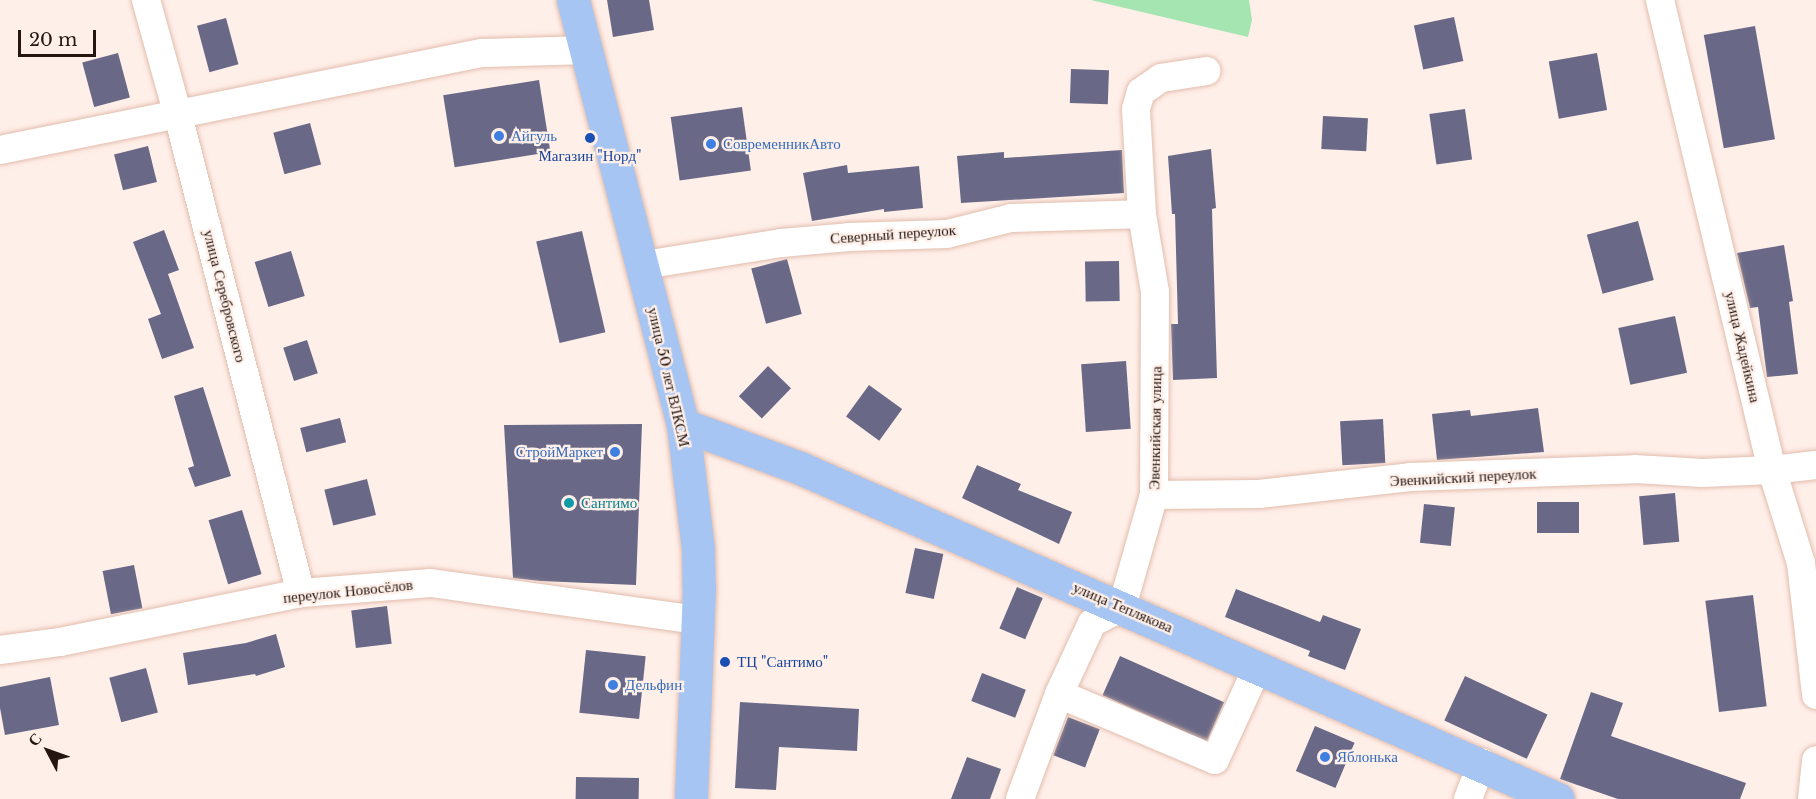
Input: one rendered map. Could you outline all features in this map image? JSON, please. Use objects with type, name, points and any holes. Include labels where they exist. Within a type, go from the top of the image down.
[{"type":"main road","name":"улица 50 лет ВЛКСМ","points":[[573,0],[644,265],[683,425],[698,549],[698,620],[691,799]]},
{"type":"main road","name":"улица Теплякова","points":[[683,425],[800,468],[1258,666],[1558,799]]},
{"type":"street","name":"улица Серебровского","points":[[146,0],[178,115],[301,593]]},
{"type":"street","name":"улица Жадейкина","points":[[1659,0],[1772,470],[1808,562],[1816,695]]},
{"type":"street","points":[[0,150],[296,89],[400,72],[482,53],[588,50]]},
{"type":"street","name":"Эвенкийская улица","points":[[1122,607],[1154,495],[1155,292],[1142,214],[1136,109],[1141,92],[1161,78],[1206,71]]},
{"type":"street","name":"Северный переулок","points":[[644,265],[781,243],[849,237],[947,234],[1011,218],[1142,214]]},
{"type":"street","name":"Эвенкийский переулок","points":[[1154,495],[1259,494],[1410,477],[1635,469],[1702,473],[1772,470],[1816,465]]},
{"type":"street","name":"переулок Новосёлов","points":[[0,650],[60,642],[301,593],[431,583],[698,620]]},
{"type":"street","points":[[1020,799],[1059,694],[1092,623],[1122,607]]},
{"type":"street","points":[[1059,694],[1215,760],[1258,666]]},
{"type":"street","points":[[1812,799],[1816,760]]},
{"type":"street","points":[[1468,799],[1482,764]]},
{"type":"green space","points":[[1091,0],[1249,0],[1252,20],[1248,37]]},
{"type":"building","points":[[607,0],[649,0],[654,30],[613,37]]},
{"type":"building","points":[[1454,17],[1463,61],[1423,70],[1414,26]]},
{"type":"building","points":[[226,18],[238,64],[209,72],[197,26]]},
{"type":"building","points":[[1755,26],[1775,139],[1724,148],[1704,35]]},
{"type":"building","points":[[118,53],[130,97],[94,107],[82,63]]},
{"type":"building","points":[[1597,53],[1607,110],[1559,119],[1549,62]]},
{"type":"building","points":[[1071,69],[1109,70],[1108,104],[1070,103]]},
{"type":"building","name":"Айгуль","points":[[539,80],[550,152],[455,167],[443,95]]},
{"type":"building","name":"СовременникАвто","points":[[742,107],[751,170],[680,180],[671,117]]},
{"type":"building","points":[[1465,109],[1472,160],[1436,165],[1429,114]]},
{"type":"building","points":[[1323,116],[1368,118],[1366,151],[1321,149]]},
{"type":"building","points":[[310,123],[321,165],[284,174],[273,133]]},
{"type":"building","points":[[148,146],[157,182],[123,190],[114,154]]},
{"type":"building","points":[[1211,149],[1216,208],[1212,209],[1217,378],[1173,380],[1171,324],[1178,324],[1175,214],[1172,214],[1168,156]]},
{"type":"building","points":[[1122,150],[1124,193],[961,203],[957,156],[1004,152],[1004,158]]},
{"type":"building","points":[[847,165],[848,173],[919,166],[923,208],[884,212],[884,209],[812,221],[803,173]]},
{"type":"building","points":[[1638,221],[1654,280],[1603,294],[1587,235]]},
{"type":"building","points":[[164,230],[179,270],[168,274],[194,348],[162,359],[148,319],[161,314],[133,242]]},
{"type":"building","points":[[582,231],[605,332],[560,343],[536,242]]},
{"type":"building","points":[[1784,245],[1793,301],[1789,302],[1798,374],[1767,377],[1758,307],[1750,308],[1737,253]]},
{"type":"building","points":[[291,251],[305,296],[268,307],[255,262]]},
{"type":"building","points":[[787,259],[802,314],[766,324],[751,269]]},
{"type":"building","points":[[1119,261],[1120,301],[1086,302],[1085,262]]},
{"type":"building","points":[[1675,316],[1687,373],[1630,385],[1618,328]]},
{"type":"building","points":[[307,340],[318,373],[294,381],[283,348]]},
{"type":"building","points":[[1126,361],[1131,429],[1086,432],[1081,364]]},
{"type":"building","points":[[768,366],[791,388],[762,418],[739,396]]},
{"type":"building","points":[[869,385],[902,409],[879,441],[846,417]]},
{"type":"building","points":[[203,387],[231,476],[195,487],[188,468],[194,466],[174,396]]},
{"type":"building","points":[[1538,408],[1544,452],[1437,460],[1432,414],[1470,410],[1471,416]]},
{"type":"building","points":[[340,418],[346,442],[306,452],[300,428]]},
{"type":"building","points":[[1383,419],[1385,463],[1342,465],[1340,421]]},
{"type":"building","name":"Сантимо","points":[[642,424],[636,585],[513,578],[504,425]]},
{"type":"building","points":[[977,465],[1021,484],[1018,490],[1072,512],[1059,544],[962,498]]},
{"type":"building","points":[[367,479],[376,515],[333,526],[324,490]]},
{"type":"building","points":[[1675,493],[1679,542],[1643,545],[1639,496]]},
{"type":"building","points":[[1537,502],[1579,502],[1579,533],[1537,533]]},
{"type":"building","points":[[1424,504],[1455,507],[1451,546],[1420,543]]},
{"type":"building","points":[[242,510],[262,574],[228,584],[209,520]]},
{"type":"building","points":[[915,548],[943,554],[934,599],[905,593]]},
{"type":"building","points":[[134,565],[142,608],[111,614],[103,571]]},
{"type":"building","points":[[1017,587],[1043,598],[1025,639],[999,628]]},
{"type":"building","points":[[1236,589],[1320,622],[1323,615],[1361,629],[1345,670],[1308,656],[1310,651],[1225,617]]},
{"type":"building","points":[[1753,595],[1767,706],[1719,712],[1705,601]]},
{"type":"building","points":[[387,606],[392,644],[356,648],[351,610]]},
{"type":"building","points":[[276,634],[285,667],[256,676],[255,674],[188,685],[183,653],[246,643]]},
{"type":"building","name":"Дельфин","points":[[586,650],[646,656],[639,719],[579,713]]},
{"type":"building","points":[[1120,656],[1224,702],[1207,742],[1103,695]]},
{"type":"building","points":[[146,668],[158,712],[121,722],[109,678]]},
{"type":"building","points":[[982,673],[1026,690],[1015,718],[971,701]]},
{"type":"building","points":[[1465,676],[1547,714],[1527,759],[1444,720]]},
{"type":"building","points":[[50,677],[59,725],[5,735],[0,708],[0,687]]},
{"type":"building","points":[[1591,692],[1623,703],[1611,736],[1746,783],[1740,799],[1618,799],[1560,779]]},
{"type":"building","points":[[740,702],[859,709],[857,751],[779,747],[776,790],[735,788]]},
{"type":"building","points":[[1068,717],[1100,729],[1085,767],[1053,755]]},
{"type":"building","name":"Яблонька","points":[[1315,726],[1355,743],[1335,788],[1296,771]]},
{"type":"building","points":[[967,757],[1001,769],[990,799],[951,799]]},
{"type":"building","points":[[576,777],[639,778],[639,799],[576,799]]},
{"type":"place","name":"Айгуль","points":[[499,136]]},
{"type":"place","name":"Магазин \"Норд\"","points":[[590,138]]},
{"type":"place","name":"СовременникАвто","points":[[711,144]]},
{"type":"place","name":"СтройМаркет","points":[[615,452]]},
{"type":"place","name":"Сантимо","points":[[569,503]]},
{"type":"place","name":"ТЦ \"Сантимо\"","points":[[725,662]]},
{"type":"place","name":"Дельфин","points":[[613,685]]},
{"type":"place","name":"Яблонька","points":[[1325,757]]}]
